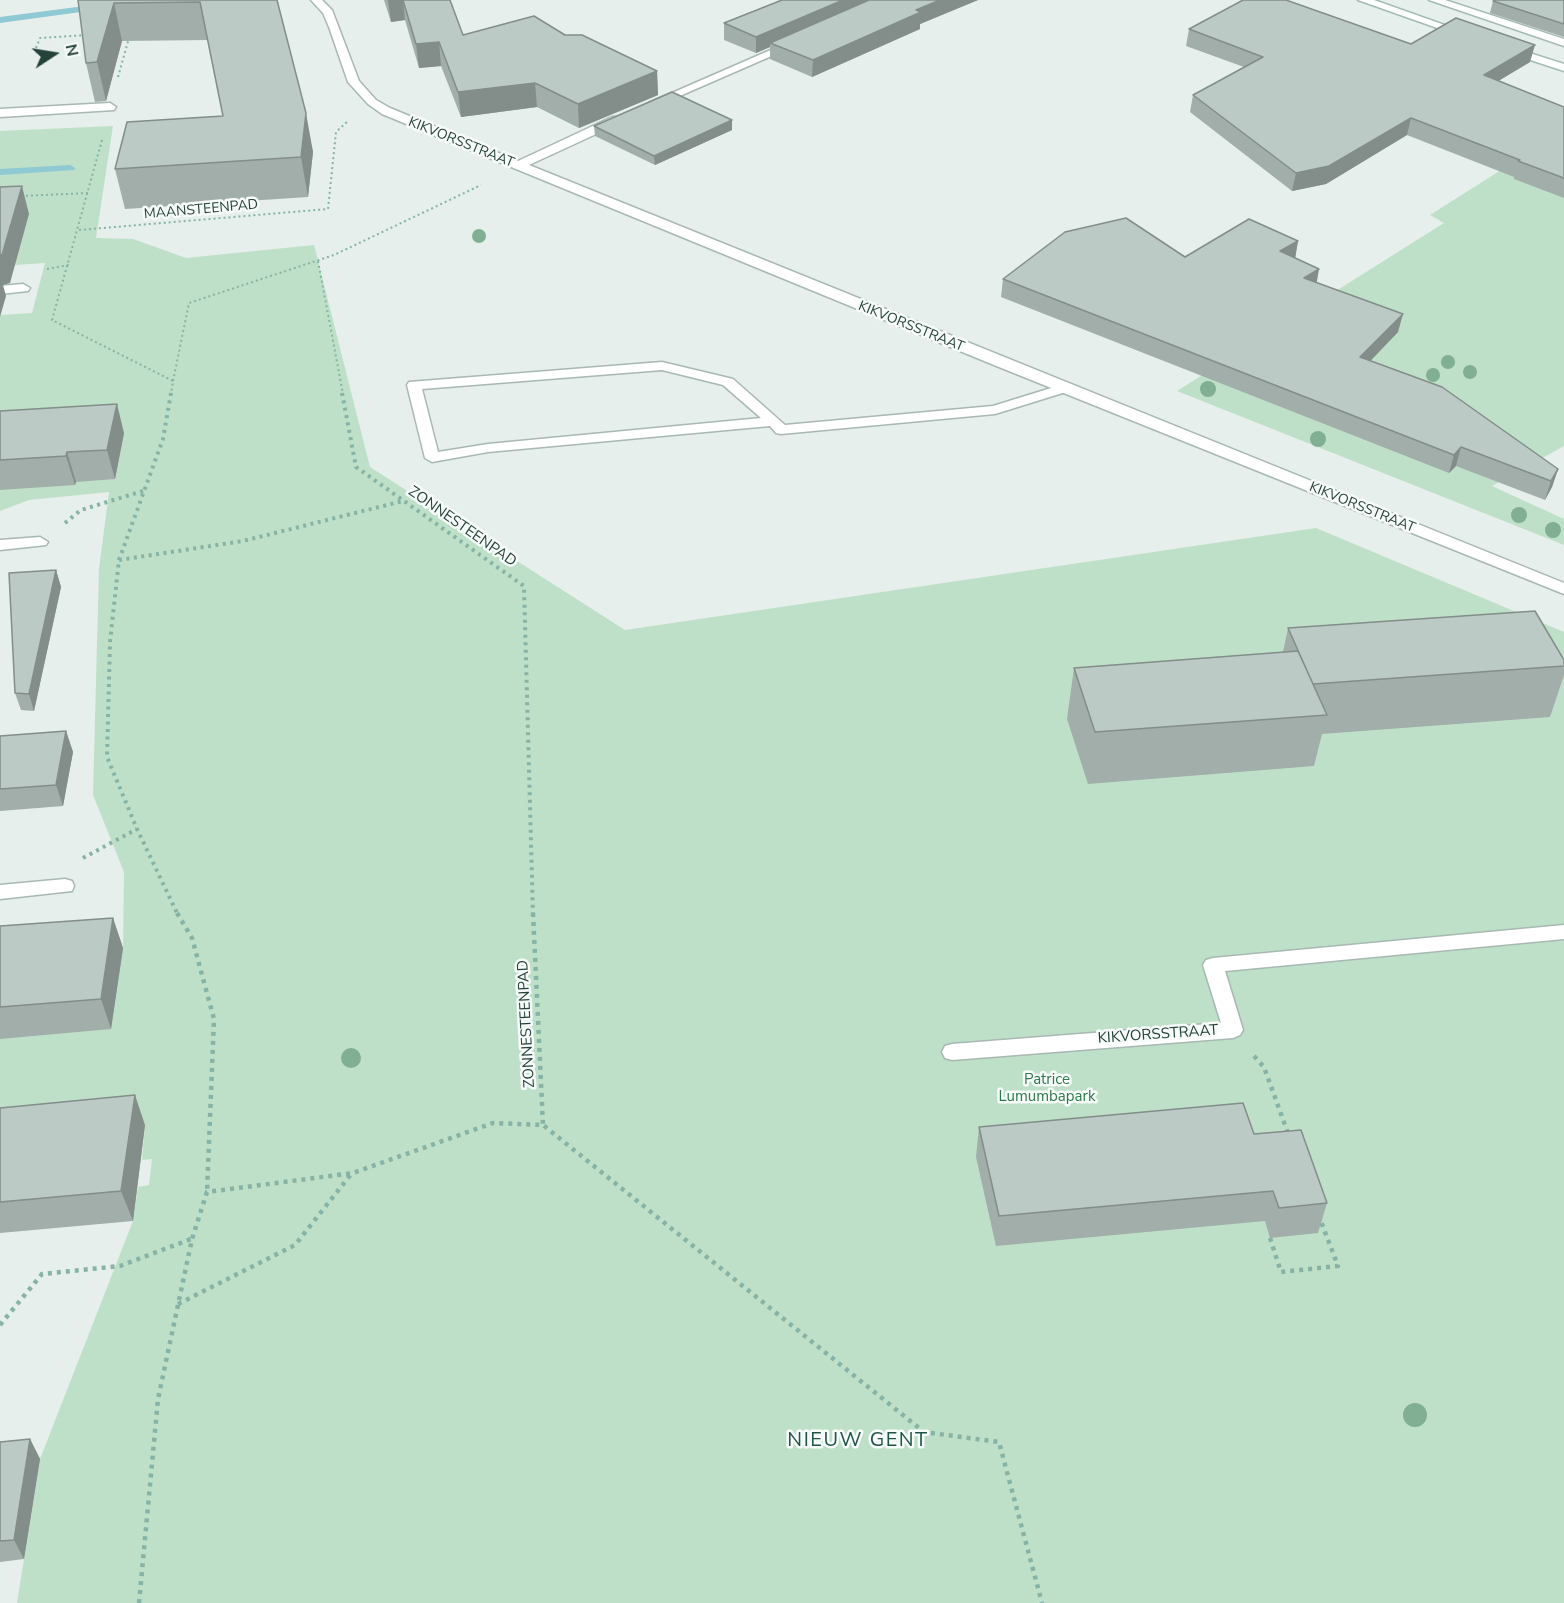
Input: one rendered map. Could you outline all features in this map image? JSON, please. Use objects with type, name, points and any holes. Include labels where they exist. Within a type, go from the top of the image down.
[{"type":"street","name":"KIKVORSSTRAAT","points":[[316,0],[332,19],[354,82],[372,102],[407,121],[1564,589]]},
{"type":"street","points":[[1363,0],[1475,38]]},
{"type":"street","points":[[1434,0],[1564,43]]},
{"type":"street","points":[[518,166],[539,154],[800,41]]},
{"type":"street","points":[[1497,45],[1564,68]]},
{"type":"street","points":[[0,113],[110,107]]},
{"type":"street","points":[[0,290],[23,288]]},
{"type":"street","points":[[774,421],[488,448],[432,458],[414,385],[662,366],[728,382],[774,421],[781,430],[995,410],[1064,388]]},
{"type":"street","points":[[0,545],[40,542]]},
{"type":"street","points":[[0,892],[65,886]]},
{"type":"street","name":"KIKVORSSTRAAT","points":[[952,1052],[1233,1029],[1213,965],[1564,932]]},
{"type":"path","points":[[116,85],[130,32]]},
{"type":"path","points":[[36,48],[40,38],[94,35]]},
{"type":"path","name":"MAANSTEENPAD","points":[[79,230],[328,209],[336,132],[372,102]]},
{"type":"path","points":[[110,107],[79,230],[52,320],[173,381]]},
{"type":"path","points":[[139,1603],[158,1399],[192,1239],[207,1192],[214,1019],[192,938],[171,903],[106,757],[110,642],[119,560],[164,439],[189,303],[318,261],[459,197],[518,166]]},
{"type":"path","points":[[11,196],[89,193]]},
{"type":"path","name":"ZONNESTEENPAD","points":[[318,261],[356,467],[524,586],[534,938],[543,1125]]},
{"type":"path","points":[[40,542],[81,510],[144,490]]},
{"type":"path","points":[[119,560],[243,541],[367,508],[403,501]]},
{"type":"path","points":[[65,886],[85,855],[137,829]]},
{"type":"path","points":[[1233,1029],[1264,1067],[1293,1146]]},
{"type":"path","points":[[207,1192],[353,1173],[494,1124],[543,1125],[924,1432],[999,1442],[1042,1603]]},
{"type":"path","points":[[178,1304],[295,1245],[353,1173]]},
{"type":"path","points":[[1270,1238],[1281,1272],[1338,1266],[1318,1212]]},
{"type":"path","points":[[0,1325],[42,1274],[120,1266],[192,1239]]},
{"type":"green space","name":"Patrice Lumumbapark","points":[[113,126],[96,238],[133,239],[186,258],[314,245],[370,467],[625,630],[1316,528],[1564,632],[1564,1603],[17,1603],[40,1459],[133,1221],[138,1187],[149,1185],[152,1159],[142,1160],[145,1125],[0,1139],[0,1039],[123,948],[124,872],[93,795],[99,569],[109,492],[29,500],[0,511],[0,315],[32,313],[45,263],[0,266],[0,131]]},
{"type":"green space","points":[[1564,130],[1564,446],[1492,486],[1564,519],[1564,545],[1177,391],[1444,223],[1430,215]]},
{"type":"building","points":[[78,0],[277,0],[306,113],[301,157],[115,169],[127,122],[223,116],[200,2],[114,3],[97,62],[86,63]]},
{"type":"building","points":[[403,0],[450,0],[463,35],[534,16],[565,35],[582,35],[657,71],[578,104],[535,83],[458,92],[439,42],[416,44]]},
{"type":"building","points":[[782,0],[843,0],[756,37],[724,23]]},
{"type":"building","points":[[869,0],[940,0],[916,10],[921,12],[813,60],[770,43]]},
{"type":"building","points":[[1243,0],[1286,0],[1411,44],[1456,18],[1535,45],[1484,75],[1564,107],[1564,178],[1411,118],[1329,166],[1296,173],[1193,95],[1263,57],[1189,29]]},
{"type":"building","points":[[1564,0],[1564,24],[1493,1]]},
{"type":"building","points":[[672,92],[732,120],[654,156],[594,126]]},
{"type":"building","points":[[22,186],[2,255],[0,255],[0,187]]},
{"type":"building","points":[[1126,218],[1185,257],[1249,219],[1298,241],[1280,251],[1319,269],[1304,278],[1403,314],[1360,357],[1442,387],[1558,469],[1551,481],[1461,447],[1454,455],[1003,279],[1065,232]]},
{"type":"building","points":[[117,404],[107,450],[67,452],[66,456],[0,460],[0,411]]},
{"type":"building","points":[[56,570],[29,694],[15,693],[9,573]]},
{"type":"building","points":[[1535,611],[1564,660],[1564,666],[1313,684],[1288,628]]},
{"type":"building","points":[[1298,651],[1327,715],[1095,732],[1074,668]]},
{"type":"building","points":[[66,731],[56,785],[0,789],[0,736]]},
{"type":"building","points":[[113,918],[101,999],[0,1007],[0,926]]},
{"type":"building","points":[[135,1095],[121,1191],[0,1202],[0,1108]]},
{"type":"building","points":[[1243,1103],[1254,1134],[1301,1130],[1327,1203],[1279,1208],[1273,1191],[999,1216],[979,1127]]},
{"type":"building","points":[[30,1439],[14,1540],[0,1541],[0,1442]]},
{"type":"waterway","points":[[0,20],[100,7]]},
{"type":"waterway","points":[[0,172],[70,168]]},
{"type":"district","name":"NIEUW GENT","points":[[858,1441]]}]
